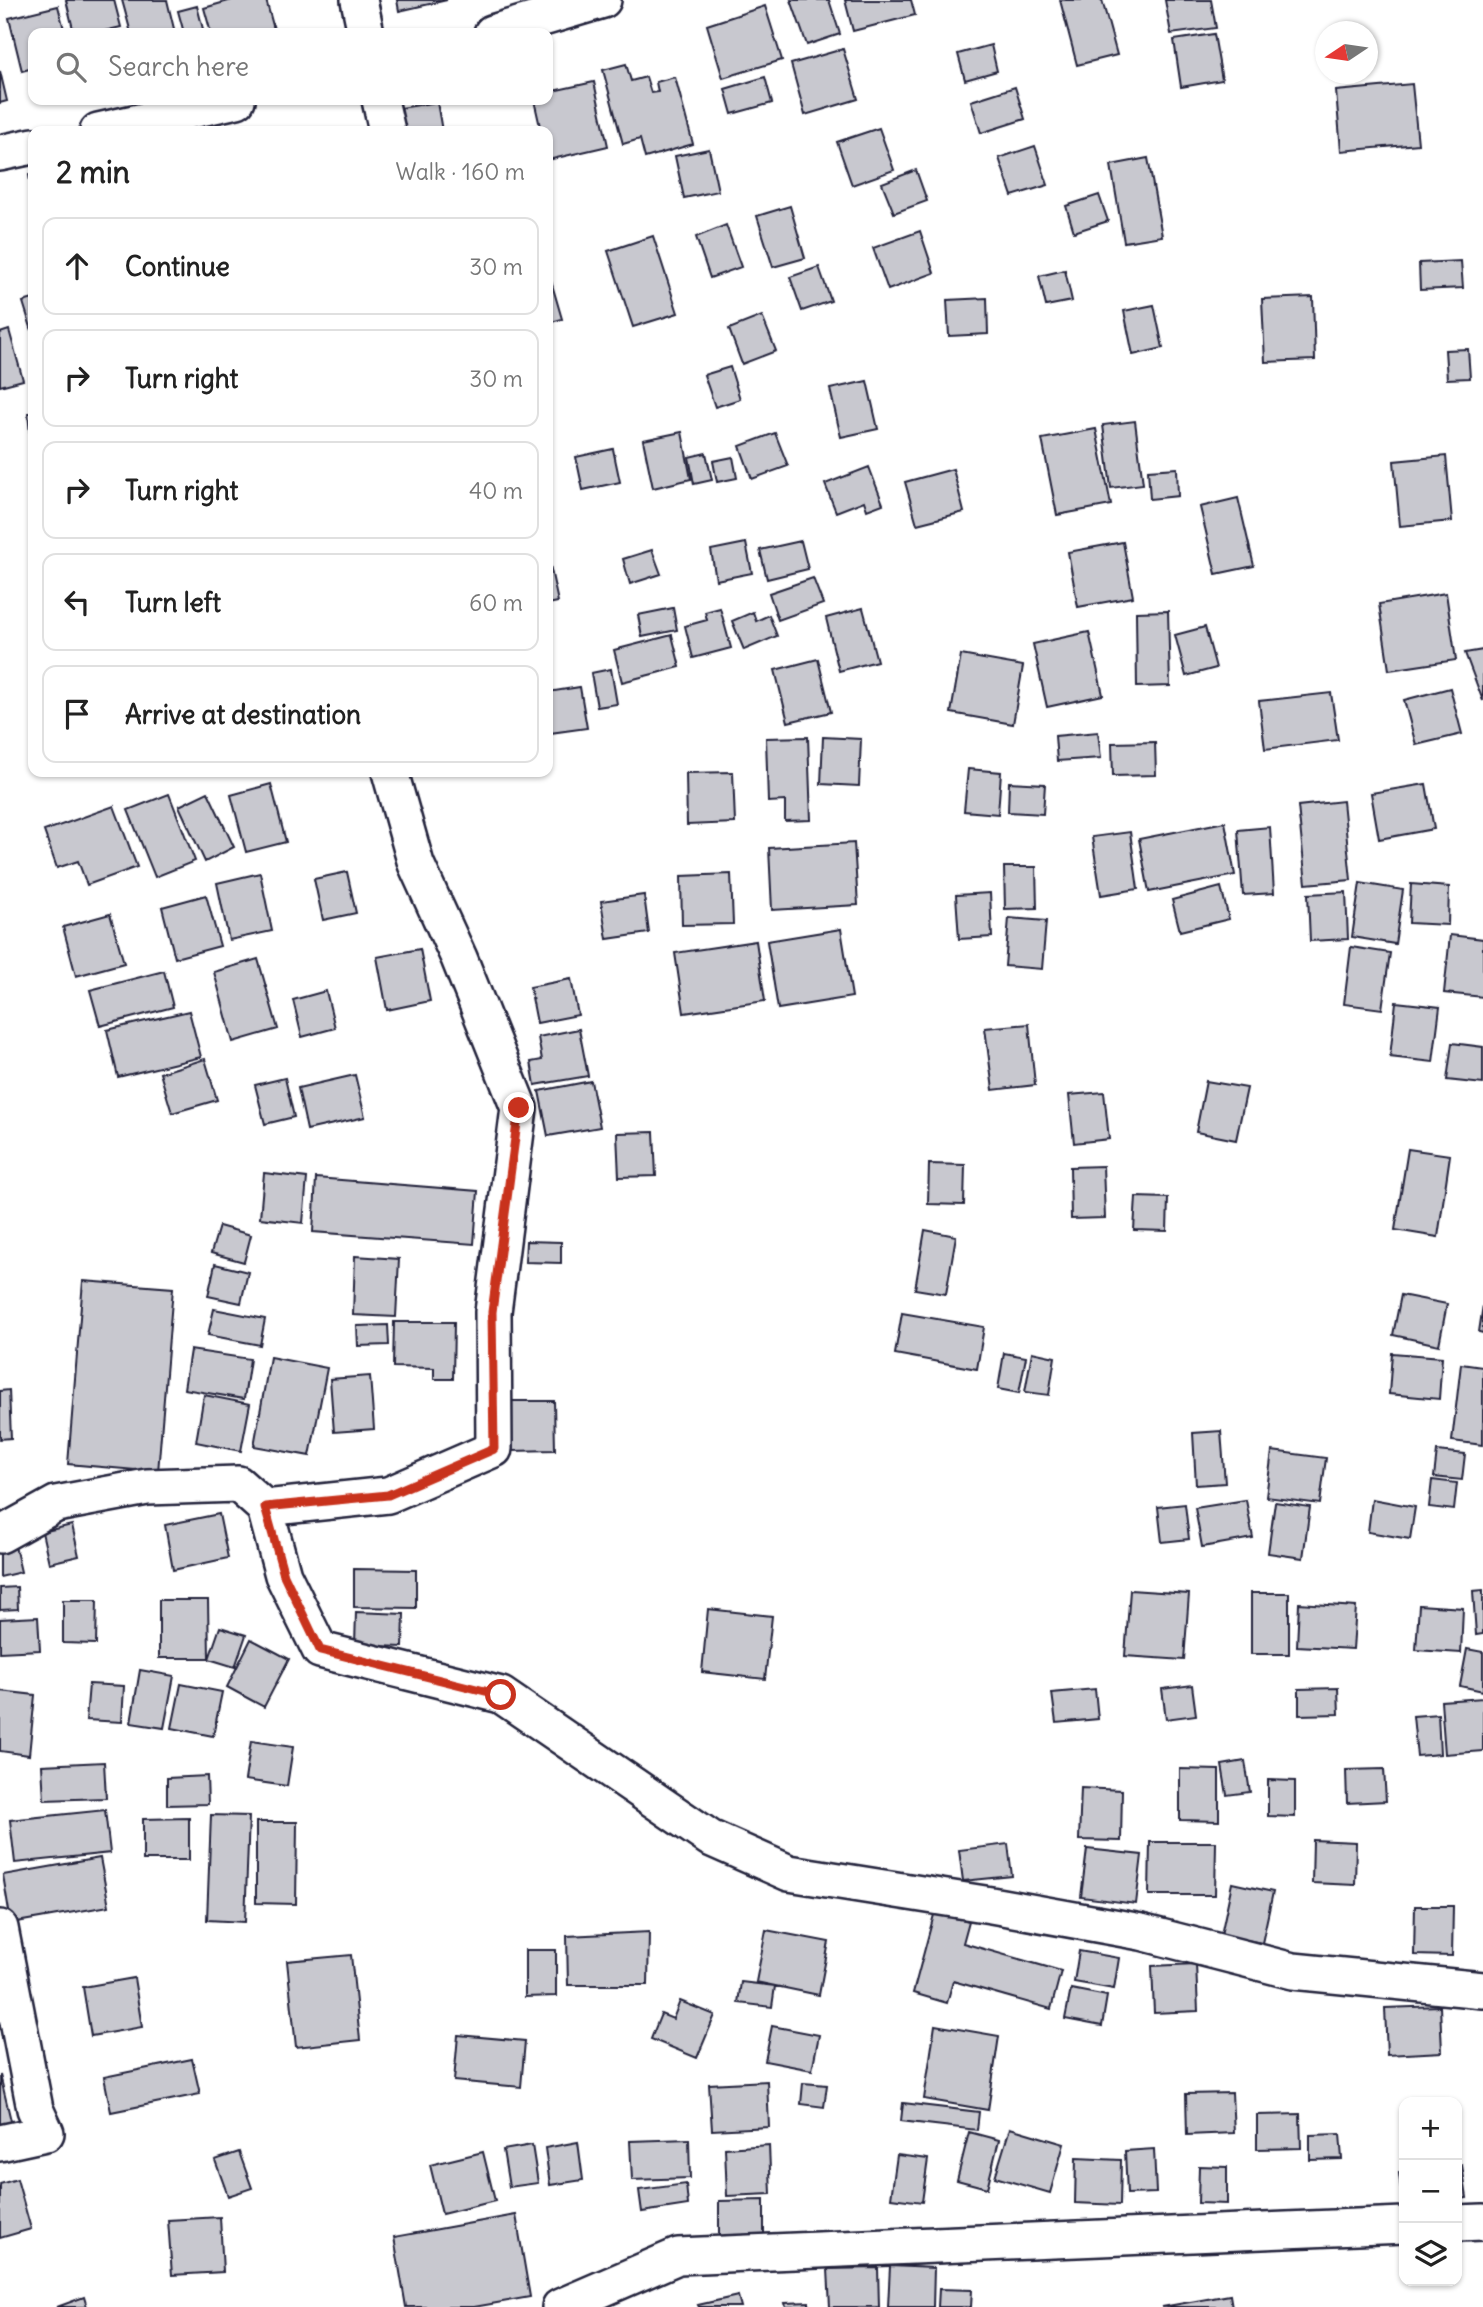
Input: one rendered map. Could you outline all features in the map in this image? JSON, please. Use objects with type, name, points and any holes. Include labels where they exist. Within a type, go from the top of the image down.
[{"type":"street","points":[[359,0],[365,28]]},
{"type":"street","points":[[509,28],[603,0]]},
{"type":"street","points":[[120,126],[215,105]]},
{"type":"street","points":[[381,105],[386,126]]},
{"type":"street","points":[[0,153],[28,147]]},
{"type":"street","points":[[265,1507],[388,1495],[494,1449],[492,1312],[519,1108],[459,958],[416,864],[391,777]]},
{"type":"street","points":[[0,1535],[56,1504],[147,1487],[238,1484],[265,1507],[284,1575],[320,1650],[501,1695],[710,1838],[789,1873],[1140,1932],[1293,1971],[1483,1990]]},
{"type":"street","points":[[0,1928],[35,2109],[46,2133],[0,2143]]},
{"type":"street","points":[[1462,2223],[1483,2222]]},
{"type":"street","points":[[561,2307],[678,2256],[1399,2225]]},
{"type":"building","points":[[66,0],[114,0],[121,27],[73,28]]},
{"type":"building","points":[[122,0],[167,0],[174,28],[130,28]]},
{"type":"building","points":[[232,0],[266,0],[274,28],[210,28],[204,8]]},
{"type":"building","points":[[397,0],[447,0],[399,11]]},
{"type":"building","points":[[791,0],[829,0],[840,34],[807,45]]},
{"type":"building","points":[[845,0],[911,0],[915,15],[853,31]]},
{"type":"building","points":[[1060,0],[1102,0],[1117,55],[1077,65]]},
{"type":"building","points":[[1165,0],[1211,0],[1216,28],[1171,34]]},
{"type":"building","points":[[58,6],[64,28],[28,28],[28,69],[22,71],[9,18]]},
{"type":"building","points":[[197,6],[203,28],[183,28],[178,11]]},
{"type":"building","points":[[765,6],[782,60],[723,78],[707,25]]},
{"type":"building","points":[[1214,34],[1222,80],[1181,87],[1174,40]]},
{"type":"building","points":[[991,45],[997,71],[965,80],[958,54]]},
{"type":"building","points":[[843,49],[858,99],[805,115],[791,64]]},
{"type":"building","points":[[626,64],[631,81],[646,77],[651,93],[658,92],[656,82],[675,77],[693,144],[645,158],[640,139],[623,144],[603,70]]},
{"type":"building","points":[[0,71],[7,101],[0,103]]},
{"type":"building","points":[[765,77],[772,103],[732,114],[725,89]]},
{"type":"building","points":[[594,82],[608,146],[553,159],[553,126],[540,126],[535,105],[553,105],[553,91]]},
{"type":"building","points":[[1412,84],[1418,144],[1341,151],[1336,91]]},
{"type":"building","points":[[1015,87],[1025,119],[981,133],[971,101]]},
{"type":"building","points":[[438,105],[441,126],[396,126],[394,109]]},
{"type":"building","points":[[879,128],[894,170],[852,185],[837,142]]},
{"type":"building","points":[[1035,146],[1048,185],[1012,196],[999,158]]},
{"type":"building","points":[[709,149],[718,191],[684,198],[675,156]]},
{"type":"building","points":[[1148,158],[1162,236],[1124,242],[1111,165]]},
{"type":"building","points":[[916,170],[927,201],[894,213],[882,183]]},
{"type":"building","points":[[1099,195],[1108,221],[1074,232],[1066,206]]},
{"type":"building","points":[[790,206],[805,258],[773,267],[757,216]]},
{"type":"building","points":[[726,225],[741,267],[710,278],[696,237]]},
{"type":"building","points":[[920,231],[934,273],[888,290],[873,248]]},
{"type":"building","points":[[653,236],[678,313],[633,327],[608,251]]},
{"type":"building","points":[[1461,261],[1463,288],[1420,290],[1419,263]]},
{"type":"building","points":[[819,267],[831,301],[802,311],[790,277]]},
{"type":"building","points":[[1065,270],[1072,301],[1046,306],[1039,276]]},
{"type":"building","points":[[553,288],[562,319],[553,322]]},
{"type":"building","points":[[1313,297],[1315,360],[1265,362],[1262,299]]},
{"type":"building","points":[[987,298],[988,334],[949,336],[947,300]]},
{"type":"building","points":[[28,300],[28,318],[23,302]]},
{"type":"building","points":[[1154,305],[1163,348],[1133,355],[1124,311]]},
{"type":"building","points":[[762,316],[776,351],[742,364],[729,329]]},
{"type":"building","points":[[9,330],[23,380],[0,386],[0,333]]},
{"type":"building","points":[[1468,349],[1470,378],[1447,379],[1445,350]]},
{"type":"building","points":[[730,367],[740,399],[715,407],[704,375]]},
{"type":"building","points":[[867,381],[878,429],[841,437],[830,389]]},
{"type":"building","points":[[1135,421],[1143,484],[1111,488],[1103,425]]},
{"type":"building","points":[[1096,429],[1111,505],[1057,515],[1042,439]]},
{"type":"building","points":[[682,432],[691,479],[653,488],[643,440]]},
{"type":"building","points":[[775,433],[788,466],[752,479],[740,446]]},
{"type":"building","points":[[613,449],[620,482],[583,490],[576,457]]},
{"type":"building","points":[[706,453],[712,480],[694,484],[689,457]]},
{"type":"building","points":[[1446,456],[1452,521],[1400,526],[1394,461]]},
{"type":"building","points":[[733,457],[737,478],[717,482],[713,461]]},
{"type":"building","points":[[869,467],[883,504],[867,510],[864,501],[836,512],[825,484]]},
{"type":"building","points":[[1177,468],[1178,496],[1150,499],[1148,470]]},
{"type":"building","points":[[953,469],[964,512],[917,524],[905,482]]},
{"type":"building","points":[[1238,498],[1254,566],[1216,574],[1200,507]]},
{"type":"building","points":[[801,541],[808,569],[767,579],[760,550]]},
{"type":"building","points":[[1123,542],[1133,597],[1078,607],[1068,552]]},
{"type":"building","points":[[746,543],[752,573],[716,580],[711,550]]},
{"type":"building","points":[[652,550],[661,574],[630,584],[623,559]]},
{"type":"building","points":[[813,578],[823,604],[778,620],[769,593]]},
{"type":"building","points":[[553,579],[558,602],[553,603]]},
{"type":"building","points":[[1446,593],[1456,660],[1389,670],[1379,604]]},
{"type":"building","points":[[673,608],[677,630],[642,637],[638,615]]},
{"type":"building","points":[[720,608],[731,648],[693,658],[685,626],[707,620],[705,612]]},
{"type":"building","points":[[863,608],[877,661],[839,671],[826,618]]},
{"type":"building","points":[[1168,611],[1170,686],[1137,687],[1136,612]]},
{"type":"building","points":[[753,612],[756,621],[769,615],[777,636],[744,650],[732,621]]},
{"type":"building","points":[[1205,627],[1216,668],[1186,676],[1175,635]]},
{"type":"building","points":[[1089,632],[1103,695],[1047,707],[1033,644]]},
{"type":"building","points":[[672,635],[680,667],[622,682],[614,650]]},
{"type":"building","points":[[1483,650],[1483,701],[1465,653]]},
{"type":"building","points":[[961,655],[1023,666],[1013,724],[951,713]]},
{"type":"building","points":[[818,659],[831,712],[788,722],[775,670]]},
{"type":"building","points":[[611,669],[617,704],[597,707],[591,673]]},
{"type":"building","points":[[580,687],[587,728],[553,733],[553,691]]},
{"type":"building","points":[[1450,688],[1462,734],[1416,745],[1404,700]]},
{"type":"building","points":[[1331,693],[1338,740],[1265,749],[1259,701]]},
{"type":"building","points":[[1098,732],[1101,758],[1057,761],[1055,736]]},
{"type":"building","points":[[808,737],[811,820],[785,821],[785,801],[768,802],[766,738]]},
{"type":"building","points":[[823,737],[861,739],[859,786],[821,784]]},
{"type":"building","points":[[1155,742],[1156,775],[1113,776],[1112,743]]},
{"type":"building","points":[[968,769],[1001,772],[998,814],[964,811]]},
{"type":"building","points":[[733,772],[735,823],[687,825],[686,773]]},
{"type":"building","points":[[1009,782],[1045,784],[1043,814],[1008,812]]},
{"type":"building","points":[[271,784],[286,842],[246,852],[231,795]]},
{"type":"building","points":[[1426,784],[1434,829],[1379,839],[1371,793]]},
{"type":"building","points":[[208,792],[234,847],[205,862],[179,806]]},
{"type":"building","points":[[169,794],[195,861],[155,877],[128,810]]},
{"type":"building","points":[[1343,801],[1351,880],[1306,884],[1298,806]]},
{"type":"building","points":[[114,806],[137,867],[87,885],[78,861],[57,868],[44,831]]},
{"type":"building","points":[[1225,822],[1235,875],[1149,892],[1139,839]]},
{"type":"building","points":[[1270,827],[1274,893],[1243,895],[1238,830]]},
{"type":"building","points":[[1130,832],[1138,889],[1101,895],[1092,837]]},
{"type":"building","points":[[854,843],[858,905],[772,910],[769,848]]},
{"type":"building","points":[[1004,867],[1036,867],[1037,908],[1005,909]]},
{"type":"building","points":[[347,872],[356,913],[323,920],[314,879]]},
{"type":"building","points":[[260,873],[272,931],[229,940],[217,883]]},
{"type":"building","points":[[731,874],[733,924],[682,925],[681,876]]},
{"type":"building","points":[[1360,883],[1403,890],[1395,944],[1352,937]]},
{"type":"building","points":[[1411,884],[1449,887],[1448,925],[1409,923]]},
{"type":"building","points":[[1221,887],[1229,919],[1180,931],[1172,900]]},
{"type":"building","points":[[1346,892],[1348,939],[1310,941],[1308,894]]},
{"type":"building","points":[[990,893],[992,937],[959,939],[956,895]]},
{"type":"building","points":[[206,895],[220,946],[175,958],[162,907]]},
{"type":"building","points":[[644,895],[649,933],[607,939],[601,901]]},
{"type":"building","points":[[110,914],[124,963],[76,976],[63,927]]},
{"type":"building","points":[[1009,918],[1046,921],[1042,969],[1005,966]]},
{"type":"building","points":[[841,929],[852,997],[778,1009],[767,941]]},
{"type":"building","points":[[1450,935],[1483,939],[1483,997],[1444,993]]},
{"type":"building","points":[[756,941],[765,1001],[684,1013],[675,953]]},
{"type":"building","points":[[1351,947],[1390,953],[1382,1009],[1344,1004]]},
{"type":"building","points":[[420,949],[430,1001],[387,1010],[377,957]]},
{"type":"building","points":[[258,959],[278,1029],[233,1042],[214,972]]},
{"type":"building","points":[[164,971],[173,1007],[100,1026],[90,990]]},
{"type":"building","points":[[571,979],[578,1015],[537,1023],[530,987]]},
{"type":"building","points":[[326,991],[335,1028],[302,1037],[293,1000]]},
{"type":"building","points":[[1396,1002],[1440,1007],[1433,1062],[1390,1057]]},
{"type":"building","points":[[189,1011],[201,1057],[118,1077],[107,1030]]},
{"type":"building","points":[[1029,1024],[1035,1085],[993,1090],[985,1028]]},
{"type":"building","points":[[579,1029],[588,1076],[535,1085],[531,1062],[542,1060],[538,1037]]},
{"type":"building","points":[[1452,1043],[1483,1047],[1483,1084],[1447,1080]]},
{"type":"building","points":[[205,1059],[217,1100],[172,1113],[160,1073]]},
{"type":"building","points":[[355,1075],[365,1117],[307,1130],[298,1088]]},
{"type":"building","points":[[285,1078],[294,1117],[265,1124],[255,1085]]},
{"type":"building","points":[[591,1081],[600,1127],[548,1136],[539,1091]]},
{"type":"building","points":[[1206,1081],[1247,1088],[1236,1140],[1196,1132]]},
{"type":"building","points":[[1104,1092],[1109,1139],[1074,1143],[1069,1095]]},
{"type":"building","points":[[654,1132],[656,1176],[619,1177],[617,1133]]},
{"type":"building","points":[[1408,1149],[1450,1155],[1438,1237],[1395,1230]]},
{"type":"building","points":[[929,1164],[965,1165],[964,1205],[928,1204]]},
{"type":"building","points":[[1103,1166],[1105,1218],[1071,1219],[1070,1167]]},
{"type":"building","points":[[264,1173],[307,1178],[303,1223],[260,1218]]},
{"type":"building","points":[[316,1178],[478,1191],[474,1244],[313,1232]]},
{"type":"building","points":[[1136,1197],[1168,1198],[1167,1231],[1134,1230]]},
{"type":"building","points":[[219,1226],[251,1235],[244,1262],[211,1253]]},
{"type":"building","points":[[925,1230],[956,1236],[946,1294],[915,1289]]},
{"type":"building","points":[[526,1241],[561,1242],[561,1263],[525,1262]]},
{"type":"building","points":[[355,1256],[399,1259],[396,1317],[353,1315]]},
{"type":"building","points":[[215,1264],[248,1272],[241,1303],[208,1296]]},
{"type":"building","points":[[83,1281],[173,1288],[158,1472],[68,1464]]},
{"type":"building","points":[[1401,1295],[1447,1304],[1439,1345],[1393,1335]]},
{"type":"building","points":[[1483,1305],[1483,1333],[1479,1332]]},
{"type":"building","points":[[214,1309],[265,1319],[260,1345],[208,1335]]},
{"type":"building","points":[[902,1313],[984,1327],[977,1369],[895,1354]]},
{"type":"building","points":[[394,1322],[454,1322],[453,1379],[434,1379],[434,1368],[393,1367]]},
{"type":"building","points":[[388,1325],[389,1345],[358,1346],[357,1326]]},
{"type":"building","points":[[190,1350],[250,1359],[244,1399],[184,1389]]},
{"type":"building","points":[[1032,1352],[1055,1357],[1049,1395],[1025,1392]]},
{"type":"building","points":[[1004,1353],[1026,1357],[1019,1393],[998,1389]]},
{"type":"building","points":[[1392,1353],[1442,1357],[1439,1399],[1389,1394]]},
{"type":"building","points":[[270,1357],[327,1368],[310,1456],[254,1446]]},
{"type":"building","points":[[1461,1364],[1483,1367],[1483,1445],[1452,1441]]},
{"type":"building","points":[[370,1376],[374,1429],[334,1432],[330,1379]]},
{"type":"building","points":[[9,1390],[11,1438],[0,1439],[0,1391]]},
{"type":"building","points":[[204,1395],[250,1404],[241,1451],[196,1442]]},
{"type":"building","points":[[511,1401],[554,1401],[555,1450],[511,1451]]},
{"type":"building","points":[[1221,1431],[1225,1483],[1196,1485],[1193,1433]]},
{"type":"building","points":[[1272,1451],[1326,1458],[1320,1504],[1266,1497]]},
{"type":"building","points":[[1437,1451],[1465,1454],[1462,1480],[1434,1477]]},
{"type":"building","points":[[1432,1480],[1457,1483],[1454,1510],[1429,1507]]},
{"type":"building","points":[[1372,1499],[1415,1507],[1410,1539],[1368,1532]]},
{"type":"building","points":[[1246,1500],[1253,1538],[1202,1547],[1195,1508]]},
{"type":"building","points":[[1275,1502],[1310,1507],[1303,1558],[1268,1553]]},
{"type":"building","points":[[1185,1504],[1189,1539],[1162,1542],[1158,1507]]},
{"type":"building","points":[[219,1514],[228,1558],[173,1570],[165,1525]]},
{"type":"building","points":[[72,1525],[79,1556],[49,1563],[42,1532]]},
{"type":"building","points":[[15,1546],[21,1572],[0,1577],[0,1550]]},
{"type":"building","points":[[354,1569],[416,1570],[416,1608],[354,1607]]},
{"type":"building","points":[[17,1587],[18,1609],[0,1610],[0,1588]]},
{"type":"building","points":[[1130,1590],[1189,1594],[1184,1660],[1125,1656]]},
{"type":"building","points":[[1483,1590],[1483,1634],[1476,1635],[1473,1591]]},
{"type":"building","points":[[1251,1593],[1289,1593],[1289,1654],[1251,1654]]},
{"type":"building","points":[[63,1600],[97,1600],[96,1644],[63,1643]]},
{"type":"building","points":[[159,1600],[208,1600],[209,1658],[159,1658]]},
{"type":"building","points":[[1299,1603],[1356,1607],[1353,1649],[1297,1646]]},
{"type":"building","points":[[1419,1605],[1463,1608],[1461,1653],[1416,1650]]},
{"type":"building","points":[[708,1609],[772,1616],[765,1679],[702,1672]]},
{"type":"building","points":[[356,1612],[404,1614],[403,1647],[355,1645]]},
{"type":"building","points":[[38,1617],[40,1650],[0,1652],[0,1619]]},
{"type":"building","points":[[220,1627],[246,1635],[235,1667],[209,1659]]},
{"type":"building","points":[[251,1639],[289,1659],[264,1707],[227,1687]]},
{"type":"building","points":[[1467,1649],[1483,1652],[1483,1691],[1460,1686]]},
{"type":"building","points":[[140,1670],[174,1676],[164,1728],[131,1723]]},
{"type":"building","points":[[89,1684],[124,1686],[122,1722],[86,1720]]},
{"type":"building","points":[[181,1684],[222,1692],[213,1736],[172,1728]]},
{"type":"building","points":[[1192,1685],[1196,1715],[1166,1719],[1162,1689]]},
{"type":"building","points":[[1338,1688],[1339,1714],[1299,1715],[1299,1689]]},
{"type":"building","points":[[1095,1689],[1098,1719],[1056,1723],[1052,1693]]},
{"type":"building","points":[[0,1691],[35,1695],[29,1755],[0,1751]]},
{"type":"building","points":[[1483,1698],[1483,1751],[1445,1754],[1441,1701]]},
{"type":"building","points":[[1438,1714],[1440,1754],[1417,1756],[1413,1716]]},
{"type":"building","points":[[251,1741],[293,1747],[287,1786],[245,1780]]},
{"type":"building","points":[[1245,1761],[1250,1792],[1227,1795],[1222,1765]]},
{"type":"building","points":[[104,1762],[106,1798],[44,1800],[42,1765]]},
{"type":"building","points":[[1180,1769],[1219,1770],[1219,1821],[1180,1820]]},
{"type":"building","points":[[1384,1769],[1386,1801],[1347,1803],[1346,1770]]},
{"type":"building","points":[[207,1776],[208,1804],[167,1805],[167,1778]]},
{"type":"building","points":[[1268,1780],[1295,1781],[1295,1817],[1268,1816]]},
{"type":"building","points":[[1081,1788],[1122,1790],[1121,1841],[1079,1840]]},
{"type":"building","points":[[105,1810],[110,1853],[15,1863],[10,1820]]},
{"type":"building","points":[[211,1815],[249,1816],[245,1922],[207,1920]]},
{"type":"building","points":[[189,1818],[189,1860],[143,1860],[143,1819]]},
{"type":"building","points":[[256,1822],[297,1822],[296,1904],[256,1903]]},
{"type":"building","points":[[1313,1840],[1356,1842],[1355,1885],[1312,1883]]},
{"type":"building","points":[[1150,1842],[1216,1842],[1215,1895],[1149,1895]]},
{"type":"building","points":[[1008,1844],[1012,1876],[963,1881],[959,1850]]},
{"type":"building","points":[[1087,1849],[1142,1855],[1136,1904],[1081,1897]]},
{"type":"building","points":[[100,1858],[109,1906],[11,1923],[3,1875]]},
{"type":"building","points":[[1232,1883],[1273,1892],[1262,1943],[1221,1935]]},
{"type":"building","points":[[1415,1906],[1453,1906],[1452,1956],[1414,1955]]},
{"type":"building","points":[[935,1911],[969,1921],[963,1943],[1061,1971],[1051,2009],[953,1981],[947,2003],[913,1993]]},
{"type":"building","points":[[766,1930],[829,1942],[819,1995],[756,1982]]},
{"type":"building","points":[[649,1932],[648,1985],[568,1985],[567,1936]]},
{"type":"building","points":[[525,1950],[556,1950],[556,1996],[525,1997]]},
{"type":"building","points":[[1079,1951],[1119,1958],[1114,1989],[1074,1982]]},
{"type":"building","points":[[351,1955],[360,2040],[296,2047],[287,1961]]},
{"type":"building","points":[[1196,1964],[1198,2011],[1154,2013],[1152,1966]]},
{"type":"building","points":[[134,1978],[142,2027],[91,2036],[83,1987]]},
{"type":"building","points":[[741,1982],[775,1986],[772,2007],[738,2003]]},
{"type":"building","points":[[1071,1989],[1107,1996],[1102,2026],[1065,2019]]},
{"type":"building","points":[[680,2001],[715,2015],[697,2058],[651,2039],[661,2014],[673,2019]]},
{"type":"building","points":[[1440,2006],[1442,2052],[1387,2055],[1385,2008]]},
{"type":"building","points":[[935,2025],[999,2036],[988,2110],[924,2099]]},
{"type":"building","points":[[772,2026],[819,2035],[812,2070],[765,2061]]},
{"type":"building","points":[[458,2035],[525,2041],[521,2087],[454,2081]]},
{"type":"building","points":[[192,2059],[200,2094],[111,2112],[104,2077]]},
{"type":"building","points":[[0,2075],[13,2129],[0,2132]]},
{"type":"building","points":[[767,2081],[769,2127],[712,2130],[709,2084]]},
{"type":"building","points":[[803,2083],[827,2085],[824,2107],[801,2104]]},
{"type":"building","points":[[1232,2093],[1234,2133],[1187,2135],[1186,2094]]},
{"type":"building","points":[[903,2103],[979,2112],[977,2130],[901,2121]]},
{"type":"building","points":[[1300,2114],[1301,2148],[1257,2149],[1257,2115]]},
{"type":"building","points":[[1010,2128],[1064,2144],[1050,2193],[995,2177]]},
{"type":"building","points":[[969,2132],[999,2140],[987,2188],[957,2180]]},
{"type":"building","points":[[1340,2134],[1342,2159],[1310,2160],[1310,2135]]},
{"type":"building","points":[[689,2139],[690,2178],[632,2180],[630,2141]]},
{"type":"building","points":[[578,2142],[583,2180],[550,2185],[545,2148]]},
{"type":"building","points":[[532,2145],[538,2183],[509,2187],[503,2150]]},
{"type":"building","points":[[769,2145],[771,2194],[727,2196],[725,2148]]},
{"type":"building","points":[[1154,2149],[1156,2193],[1127,2194],[1125,2151]]},
{"type":"building","points":[[239,2152],[252,2188],[228,2196],[215,2160]]},
{"type":"building","points":[[483,2152],[495,2201],[442,2214],[430,2165]]},
{"type":"building","points":[[897,2155],[928,2159],[922,2202],[891,2198]]},
{"type":"building","points":[[1076,2158],[1121,2160],[1120,2205],[1075,2203]]},
{"type":"building","points":[[1462,2165],[1467,2198],[1462,2199]]},
{"type":"building","points":[[1199,2166],[1227,2167],[1227,2204],[1198,2203]]},
{"type":"building","points":[[17,2179],[31,2229],[0,2238],[0,2184]]},
{"type":"building","points":[[686,2184],[688,2205],[642,2212],[639,2190]]},
{"type":"building","points":[[764,2200],[764,2239],[719,2240],[719,2201]]},
{"type":"building","points":[[516,2215],[530,2297],[474,2307],[406,2307],[394,2237]]},
{"type":"building","points":[[220,2217],[223,2272],[172,2275],[168,2220]]},
{"type":"building","points":[[890,2266],[934,2268],[933,2307],[888,2307]]},
{"type":"building","points":[[878,2268],[879,2307],[830,2307],[828,2269]]},
{"type":"building","points":[[939,2289],[972,2290],[971,2307],[938,2307]]},
{"type":"building","points":[[1230,2295],[1232,2307],[1162,2307]]},
{"type":"building","points":[[738,2296],[741,2307],[698,2305]]},
{"type":"building","points":[[84,2297],[87,2307],[57,2307]]},
{"type":"building","points":[[809,2302],[809,2307],[786,2307],[785,2303]]},
{"type":"route","points":[[501,1695],[320,1650],[284,1575],[265,1507],[388,1495],[494,1449],[492,1312],[519,1108]]}]
